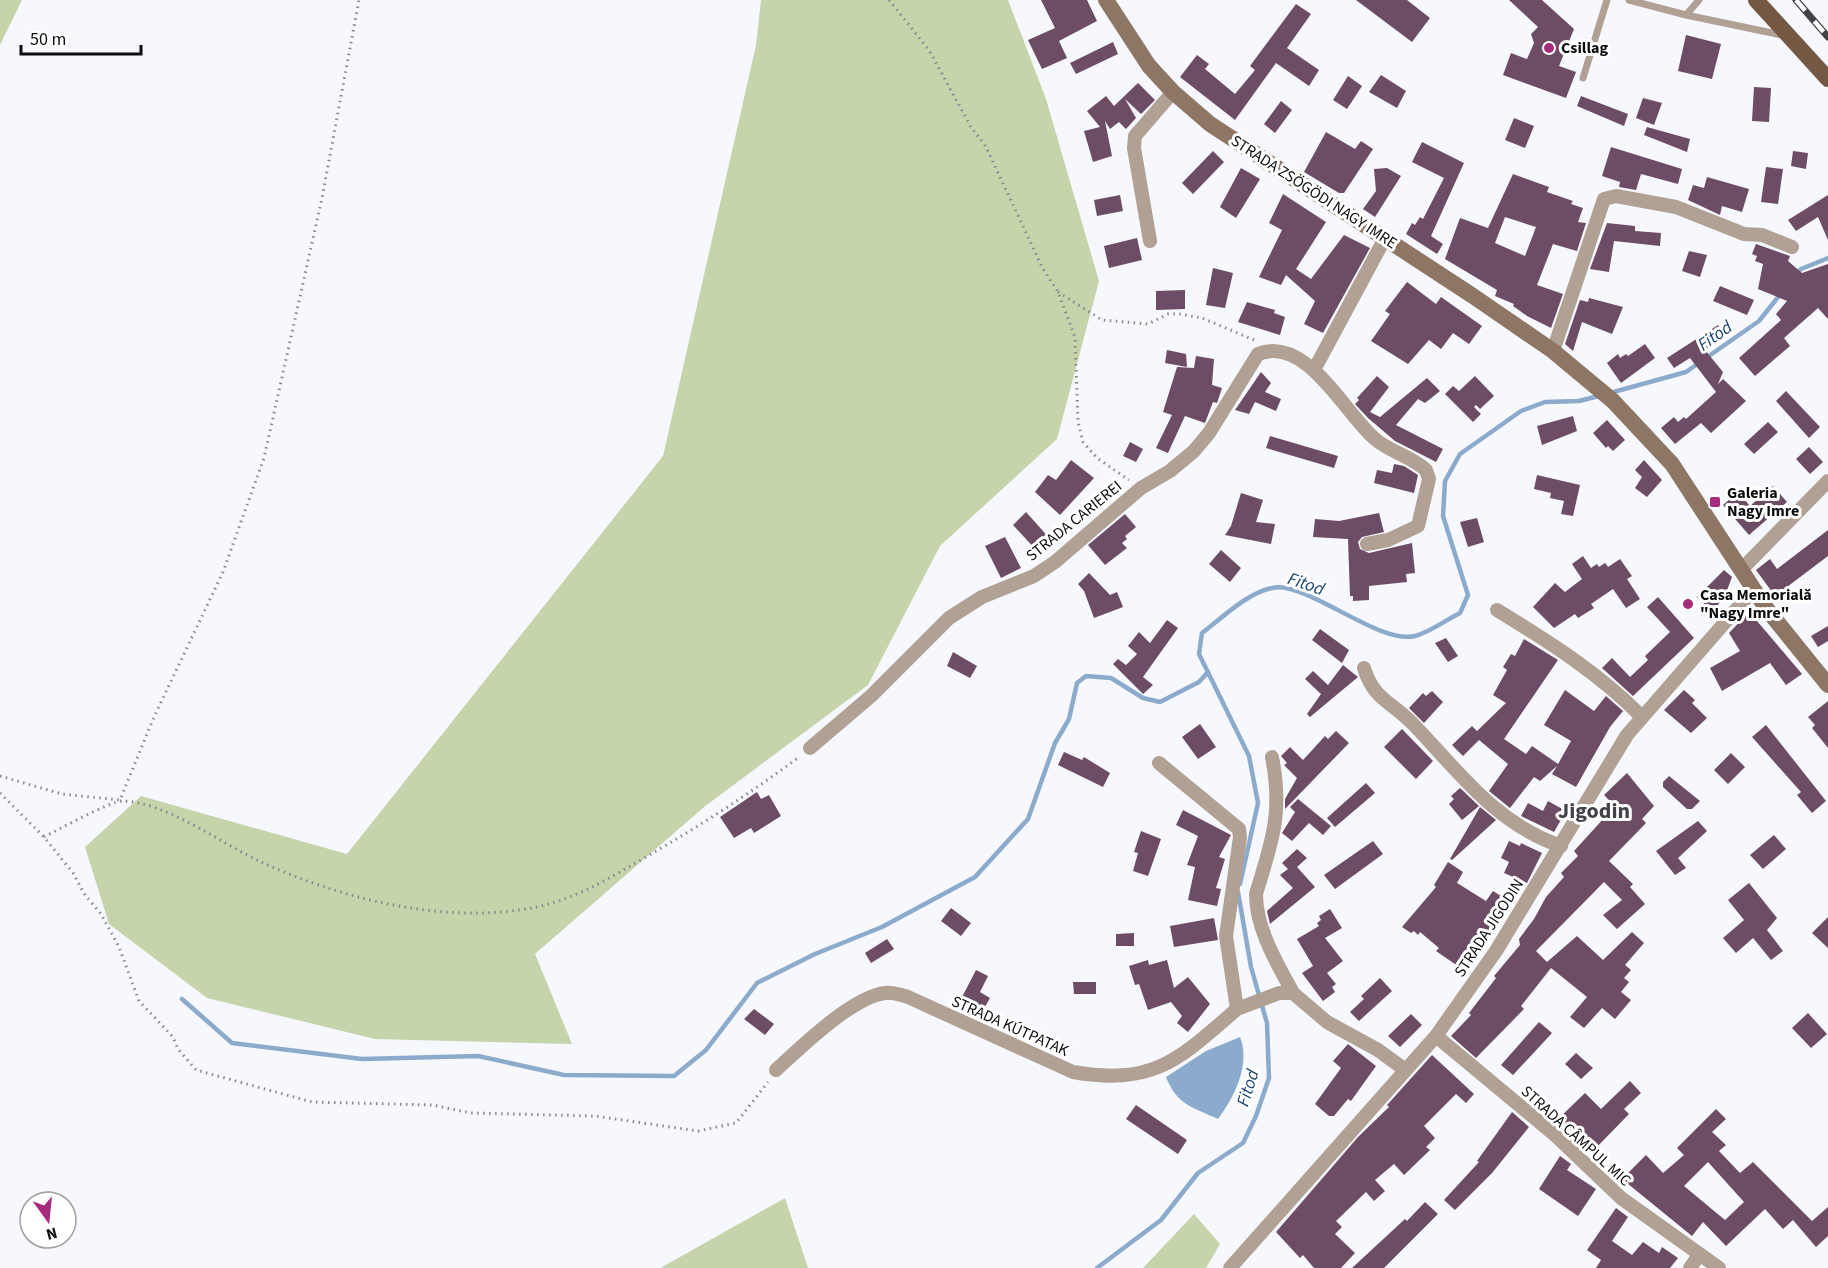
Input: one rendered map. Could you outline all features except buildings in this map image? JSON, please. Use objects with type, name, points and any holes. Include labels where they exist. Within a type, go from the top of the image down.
[{"type":"main road","name":"STRADA ZSÖGÖDI NAGY IMRE","points":[[1106,0],[1149,66],[1173,92],[1210,124],[1553,351],[1613,401],[1672,464],[1754,589],[1828,685]]},
{"type":"main road","points":[[1756,0],[1828,79]]},
{"type":"street","points":[[1150,241],[1134,148],[1136,136],[1173,92]]},
{"type":"street","points":[[1553,351],[1604,199],[1616,196],[1676,207],[1744,234],[1762,235],[1792,247]]},
{"type":"street","points":[[1314,369],[1384,238]]},
{"type":"street","points":[[1268,351],[1304,360],[1376,440],[1426,470],[1429,479],[1418,526],[1388,540],[1367,544]]},
{"type":"street","name":"STRADA CARIEREI","points":[[810,748],[871,696],[949,618],[974,602],[1034,576],[1055,562],[1141,488],[1170,471],[1194,451],[1209,433],[1258,354],[1268,351]]},
{"type":"street","points":[[1741,570],[1828,481]]},
{"type":"street","name":"STRADA JIGODIN","points":[[1230,1268],[1404,1069],[1436,1036],[1496,951],[1627,735],[1754,589]]},
{"type":"street","points":[[1497,610],[1569,655],[1613,687],[1642,717]]},
{"type":"street","points":[[1364,668],[1370,686],[1413,723],[1487,803],[1512,823],[1561,846]]},
{"type":"street","points":[[1272,757],[1278,797],[1277,821],[1256,894],[1256,904],[1263,932],[1286,993],[1327,1022],[1378,1050],[1404,1069]]},
{"type":"street","points":[[1159,763],[1239,829],[1240,837],[1226,936],[1241,1007]]},
{"type":"street","name":"STRADA KÚTPATAK","points":[[776,1071],[814,1034],[862,1003],[886,992],[908,997],[1073,1072],[1094,1076],[1119,1076],[1158,1069],[1179,1059],[1241,1007],[1286,993]]},
{"type":"street","name":"STRADA CÂMPUL MIC","points":[[1436,1036],[1539,1121],[1621,1198],[1699,1256],[1719,1268]]},
{"type":"street","points":[[1690,1268],[1699,1256]]},
{"type":"lane","points":[[1583,78],[1607,0]]},
{"type":"lane","points":[[1629,0],[1686,15],[1764,29],[1793,38]]},
{"type":"lane","points":[[1686,15],[1699,0]]},
{"type":"path","points":[[44,837],[120,800],[154,717],[223,572],[264,458],[322,198],[359,0]]},
{"type":"path","points":[[889,0],[929,50],[971,127],[986,147],[1042,267],[1058,292],[1075,337],[1078,422],[1083,442],[1097,458],[1141,488]]},
{"type":"path","points":[[1058,292],[1102,320],[1148,324],[1167,314],[1179,314],[1212,322],[1252,339],[1268,351]]},
{"type":"path","points":[[0,776],[62,795],[148,805],[260,861],[345,892],[404,909],[507,912],[547,905],[595,888],[698,826],[810,748]]},
{"type":"path","points":[[0,793],[44,837],[74,873],[85,895],[101,914],[118,947],[139,1001],[173,1037],[178,1049],[196,1070],[312,1102],[432,1106],[471,1113],[595,1116],[698,1131],[736,1123],[776,1071]]},
{"type":"green space","points":[[0,0],[22,0],[0,45]]},
{"type":"green space","points":[[761,0],[1008,0],[1046,99],[1099,281],[1057,439],[940,546],[868,685],[704,807],[535,954],[572,1044],[375,1039],[207,998],[109,924],[85,847],[141,796],[347,854],[663,456],[756,45]]},
{"type":"green space","points":[[785,1198],[808,1268],[662,1268],[662,1267]]},
{"type":"green space","points":[[1194,1214],[1220,1244],[1206,1268],[1143,1268]]},
{"type":"water","points":[[1240,1037],[1243,1047],[1242,1069],[1235,1091],[1218,1119],[1186,1104],[1175,1094],[1166,1077],[1206,1051]]},
{"type":"waterway","name":"Fitod","points":[[1796,274],[1801,269],[1828,258]]},
{"type":"waterway","name":"Fitod","points":[[1610,393],[1686,372],[1759,321],[1782,292]]},
{"type":"waterway","name":"Fitod","points":[[1240,884],[1258,803],[1249,756],[1199,654],[1202,633],[1244,600],[1272,588],[1286,588],[1303,593],[1362,623],[1400,636],[1421,634],[1460,613],[1468,595],[1443,516],[1445,481],[1460,454],[1521,411],[1545,402],[1579,401],[1599,396]]},
{"type":"waterway","points":[[182,999],[232,1043],[362,1059],[478,1056],[564,1075],[674,1076],[706,1050],[757,983],[815,954],[882,927],[975,877],[1028,819],[1055,743],[1069,719],[1077,683],[1086,676],[1111,678],[1143,698],[1160,702],[1199,682],[1208,672]]},
{"type":"waterway","name":"Fitod","points":[[1097,1268],[1161,1220],[1198,1173],[1243,1143],[1256,1116],[1269,1078],[1267,1023],[1251,967],[1238,892]]},
{"type":"railway","points":[[1796,0],[1828,37]]},
{"type":"place","name":"Csillag","points":[[1549,48]]},
{"type":"place","name":"Galeria Nagy Imre","points":[[1715,502]]},
{"type":"place","name":"Casa Memorială \"Nagy Imre\"","points":[[1688,604]]},
{"type":"district","name":"Jigodin","points":[[1594,811]]}]
